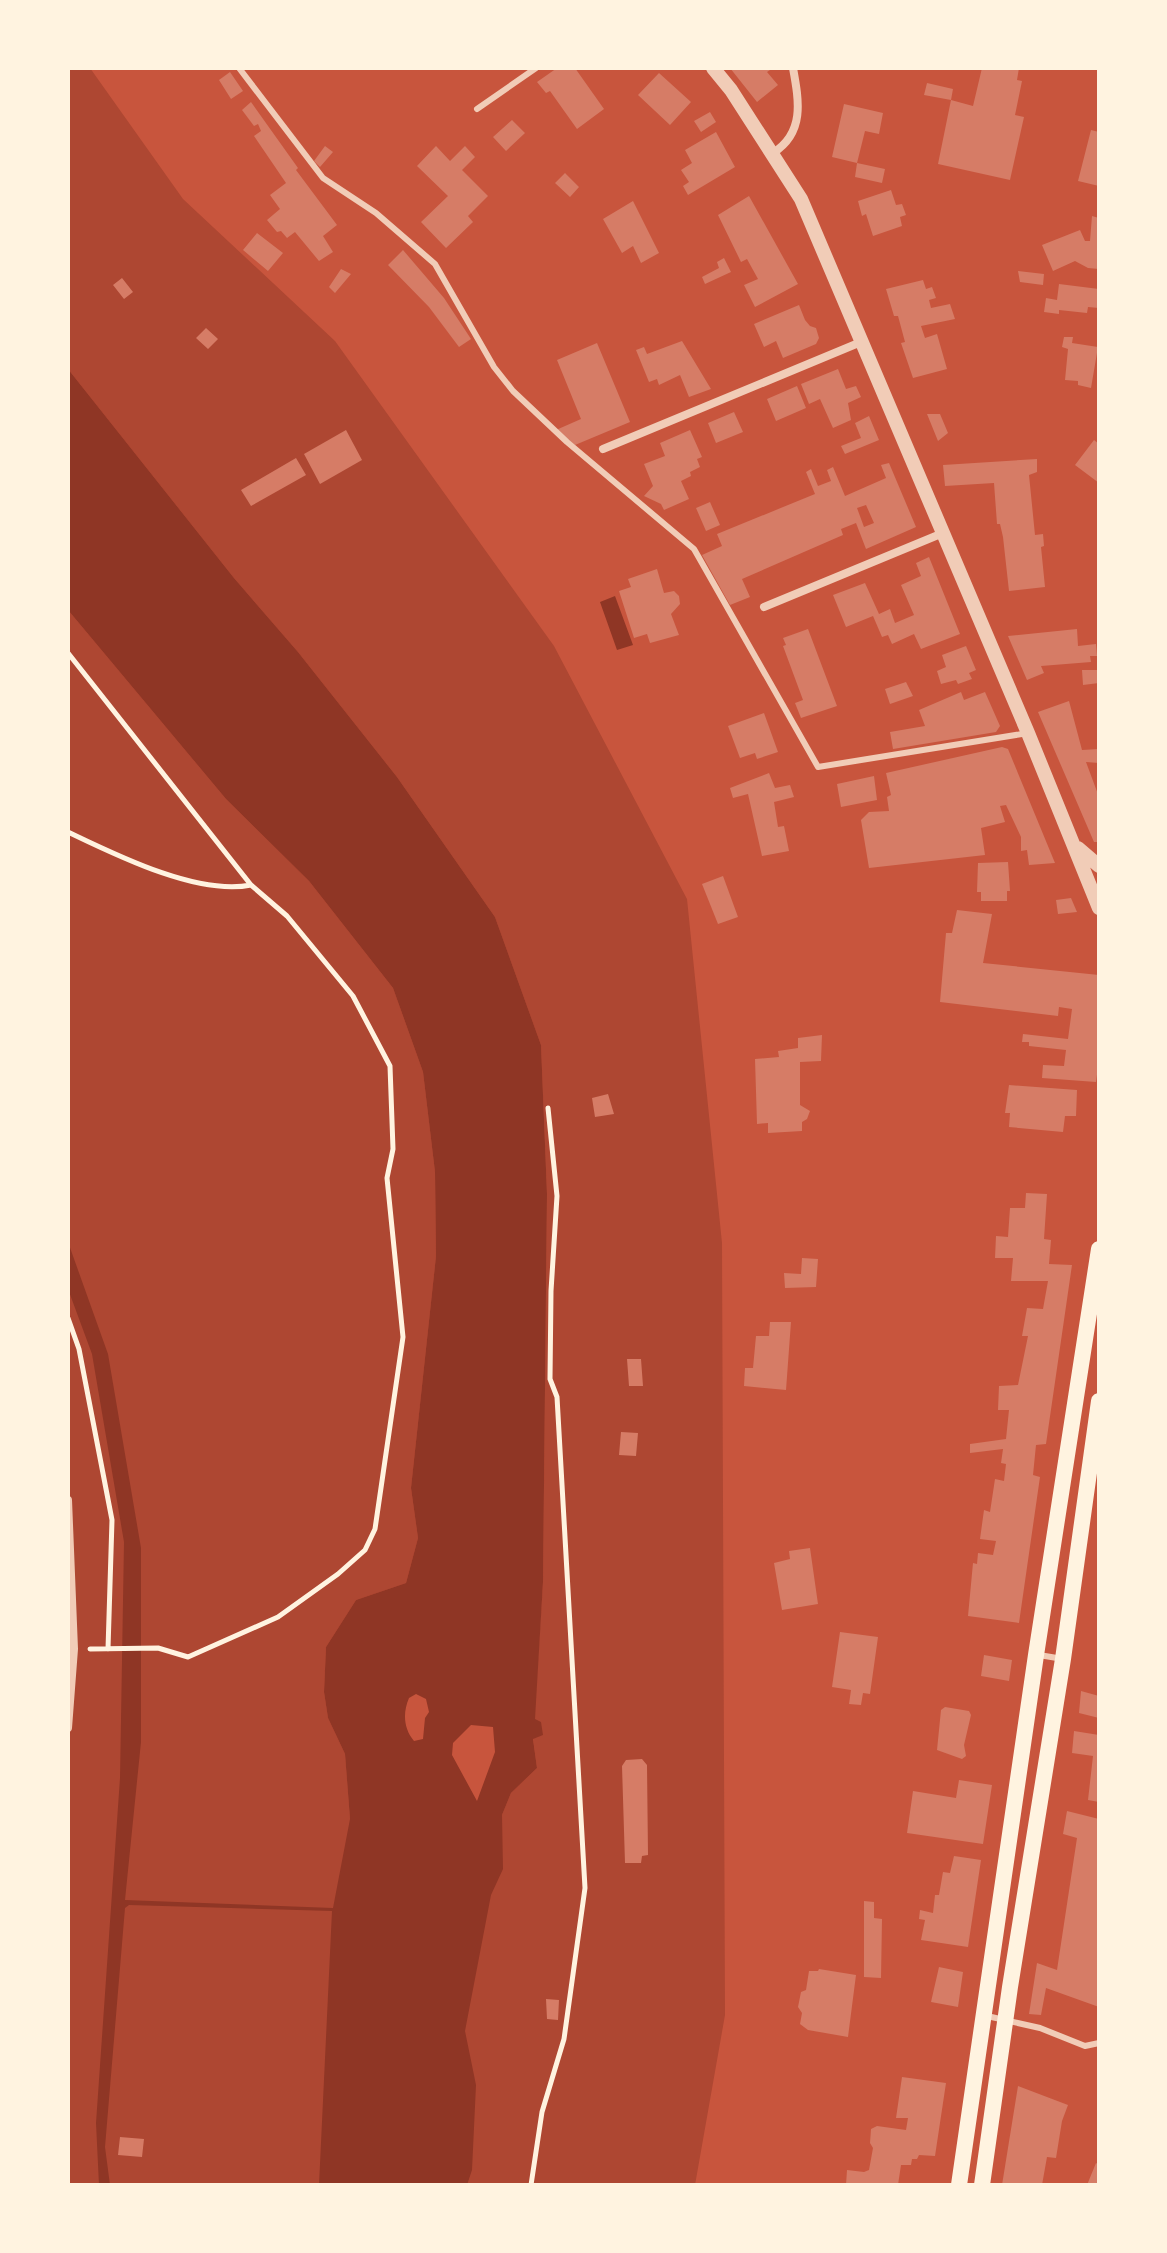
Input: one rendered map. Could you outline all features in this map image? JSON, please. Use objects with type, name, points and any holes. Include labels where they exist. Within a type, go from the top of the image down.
[{"type":"main road","points":[[960,2183],[1036,1655],[1099,1249]]},
{"type":"main road","points":[[982,2185],[1005,2019],[1063,1659],[1099,1401]]},
{"type":"street","points":[[713,68],[773,153],[801,199],[1099,908]]},
{"type":"street","points":[[773,153],[790,139],[797,125],[793,68]]},
{"type":"street","points":[[603,449],[861,342]]},
{"type":"street","points":[[764,607],[943,533]]},
{"type":"street","points":[[1075,845],[1099,866]]},
{"type":"street","points":[[68,1500],[74,1649],[68,1728]]},
{"type":"lane","points":[[239,68],[323,178],[376,213],[435,264],[494,367],[513,391],[567,442],[694,549],[818,767],[1028,733]]},
{"type":"lane","points":[[477,109],[536,68]]},
{"type":"lane","points":[[1063,1478],[1087,1483]]},
{"type":"lane","points":[[1036,1655],[1063,1659]]},
{"type":"lane","points":[[996,1931],[1019,1936]]},
{"type":"lane","points":[[983,2016],[1040,2028],[1085,2046],[1099,2043]]},
{"type":"lane","points":[[960,2183],[982,2185]]},
{"type":"path","points":[[68,653],[251,885],[287,916],[353,996],[390,1066],[393,1149],[387,1178],[403,1337],[375,1529],[365,1550],[338,1574],[278,1617],[188,1657],[158,1648],[74,1649]]},
{"type":"path","points":[[68,832],[159,873],[235,888],[251,885]]},
{"type":"path","points":[[531,2185],[542,2112],[564,2039],[585,1888],[557,1397],[550,1379],[557,1196],[548,1108]]},
{"type":"path","points":[[68,1318],[79,1349],[112,1520],[108,1649]]},
{"type":"shaded area","points":[[68,68],[90,68],[183,199],[335,341],[554,646],[687,899],[722,1243],[725,2015],[695,2185],[68,2185],[68,1773],[74,1649],[68,1500],[68,610],[226,799],[309,881],[393,988],[423,1072],[435,1172],[436,1256],[411,1488],[418,1538],[406,1583],[356,1600],[326,1647],[324,1692],[328,1718],[345,1754],[350,1819],[502,1815],[511,1793],[537,1768],[533,1738],[543,1582],[547,1194],[541,1045],[495,917],[397,777],[68,369]]},
{"type":"shaded area","points":[[68,369],[397,777],[495,917],[541,1045],[547,1194],[543,1582],[535,1719],[541,1722],[543,1735],[533,1739],[537,1768],[511,1793],[502,1815],[503,1869],[491,1895],[465,2031],[476,2085],[472,2170],[467,2185],[319,2185],[332,1911],[129,1905],[125,1908],[105,2147],[110,2185],[99,2185],[96,2123],[120,1778],[124,1542],[92,1354],[68,1289],[68,1242],[108,1354],[141,1548],[141,1742],[125,1900],[333,1908],[350,1819],[345,1754],[328,1718],[324,1692],[326,1647],[356,1600],[406,1583],[418,1538],[411,1488],[436,1256],[435,1172],[423,1072],[393,988],[309,881],[226,799],[68,610]],"holes":[[[416,1694],[426,1699],[429,1712],[425,1718],[423,1739],[414,1741],[408,1731],[405,1714],[409,1698]],[[471,1725],[493,1727],[495,1752],[477,1801],[452,1755],[453,1743]]]},
{"type":"shaded area","points":[[615,596],[633,645],[617,650],[600,602]]},
{"type":"building","points":[[557,68],[575,68],[604,109],[577,129],[550,91],[546,93],[537,82]]},
{"type":"building","points":[[730,68],[773,68],[767,72],[778,85],[757,102]]},
{"type":"building","points":[[982,68],[1019,68],[1017,80],[1022,81],[1015,115],[1024,117],[1010,180],[938,164],[951,100],[973,106]]},
{"type":"building","points":[[230,72],[243,91],[231,99],[219,80]]},
{"type":"building","points":[[659,73],[691,102],[670,125],[638,95]]},
{"type":"building","points":[[927,83],[953,89],[951,100],[924,95]]},
{"type":"building","points":[[251,102],[337,225],[323,236],[333,252],[319,261],[295,232],[287,238],[267,220],[280,209],[270,195],[286,183],[254,136],[261,131],[258,124],[254,126],[242,110]]},
{"type":"building","points":[[844,104],[883,113],[879,134],[865,131],[857,163],[832,157]]},
{"type":"building","points":[[710,112],[716,122],[701,132],[694,121]]},
{"type":"building","points":[[512,120],[525,133],[506,151],[493,137]]},
{"type":"building","points":[[1091,130],[1099,132],[1099,186],[1078,181]]},
{"type":"building","points":[[716,132],[735,167],[688,195],[683,186],[689,182],[681,170],[692,163],[685,150]]},
{"type":"building","points":[[325,146],[333,152],[320,167],[314,161]]},
{"type":"building","points":[[436,146],[450,161],[465,146],[475,157],[462,170],[488,196],[468,216],[473,222],[446,248],[421,222],[448,196],[417,166]]},
{"type":"building","points":[[857,163],[885,169],[882,183],[855,177]]},
{"type":"building","points":[[565,173],[579,187],[570,197],[555,183]]},
{"type":"building","points":[[891,190],[896,205],[902,204],[906,215],[900,217],[902,226],[873,236],[858,201]]},
{"type":"building","points":[[749,196],[798,284],[755,307],[744,285],[758,279],[747,259],[741,262],[718,215]]},
{"type":"building","points":[[633,201],[659,253],[641,263],[633,246],[622,253],[603,219]]},
{"type":"building","points":[[1092,216],[1099,218],[1099,269],[1088,268],[1075,261],[1053,271],[1042,245],[1080,230],[1085,241],[1090,241]]},
{"type":"building","points":[[257,233],[283,253],[268,271],[243,250]]},
{"type":"building","points":[[403,250],[444,298],[471,339],[459,347],[429,307],[388,265]]},
{"type":"building","points":[[724,258],[731,272],[705,284],[702,277],[719,268],[717,262]]},
{"type":"building","points":[[341,269],[351,274],[335,293],[329,287]]},
{"type":"building","points":[[1018,271],[1044,274],[1043,285],[1020,282]]},
{"type":"building","points":[[122,278],[133,292],[124,299],[113,285]]},
{"type":"building","points":[[923,280],[926,289],[932,287],[936,298],[929,300],[931,308],[950,304],[955,319],[921,326],[925,338],[937,334],[947,369],[913,378],[901,343],[905,342],[898,316],[894,316],[886,289]]},
{"type":"building","points":[[1059,284],[1099,289],[1099,308],[1088,307],[1087,313],[1044,312],[1046,298],[1057,300]]},
{"type":"building","points":[[799,305],[805,320],[816,328],[819,338],[816,344],[783,358],[776,341],[764,347],[754,324]]},
{"type":"building","points":[[206,328],[218,339],[208,349],[196,338]]},
{"type":"building","points":[[1064,337],[1073,337],[1072,343],[1098,347],[1091,388],[1078,385],[1078,381],[1065,380],[1068,349],[1062,347]]},
{"type":"building","points":[[682,341],[711,389],[689,397],[680,375],[659,385],[657,379],[649,382],[636,350],[644,347],[647,354]]},
{"type":"building","points":[[597,343],[630,422],[575,445],[556,430],[581,419],[557,360]]},
{"type":"building","points":[[838,369],[846,389],[856,386],[861,397],[848,403],[851,420],[833,428],[820,399],[809,404],[801,384]]},
{"type":"building","points":[[797,386],[806,408],[776,421],[767,399]]},
{"type":"building","points":[[734,412],[743,432],[716,443],[708,423]]},
{"type":"building","points":[[927,414],[940,414],[948,433],[938,441]]},
{"type":"building","points":[[869,416],[879,440],[845,454],[841,446],[861,438],[855,423]]},
{"type":"building","points":[[346,430],[362,460],[320,484],[304,454]]},
{"type":"building","points":[[690,430],[702,457],[697,459],[700,467],[681,481],[689,499],[664,510],[661,504],[644,496],[653,486],[644,464],[665,456],[660,443]]},
{"type":"building","points":[[1094,440],[1099,444],[1099,483],[1075,465]]},
{"type":"building","points":[[296,458],[306,475],[251,506],[241,490]]},
{"type":"building","points":[[1037,459],[1037,472],[1029,475],[1035,535],[1043,534],[1044,546],[1041,547],[1045,587],[1009,591],[1003,537],[1000,524],[997,524],[994,483],[945,486],[943,465]]},
{"type":"building","points":[[889,463],[916,527],[866,549],[856,523],[841,529],[843,535],[742,579],[750,597],[730,605],[702,555],[722,546],[717,534],[815,494],[806,472],[811,469],[818,486],[831,481],[827,470],[833,467],[845,496],[886,478],[881,465]],"holes":[[[866,505],[874,523],[864,527],[857,508]]]},
{"type":"building","points":[[710,502],[720,525],[706,531],[696,508]]},
{"type":"building","points":[[929,557],[960,634],[921,649],[914,634],[892,644],[888,635],[882,637],[873,616],[846,627],[833,595],[865,583],[879,614],[890,609],[895,623],[914,615],[901,585],[921,576],[916,563]]},
{"type":"building","points":[[657,569],[664,593],[674,591],[679,596],[680,604],[671,614],[679,635],[650,643],[647,634],[634,638],[619,591],[631,587],[628,579]]},
{"type":"building","points":[[808,629],[837,706],[801,718],[795,703],[803,700],[783,646],[786,645],[783,638]]},
{"type":"building","points":[[1077,629],[1078,646],[1096,644],[1097,656],[1090,656],[1091,662],[1041,666],[1044,673],[1027,680],[1008,636]]},
{"type":"building","points":[[966,646],[976,670],[969,673],[972,679],[958,684],[956,680],[941,684],[937,671],[946,667],[942,655]]},
{"type":"building","points":[[1082,670],[1099,670],[1099,683],[1083,685]]},
{"type":"building","points":[[906,682],[913,696],[890,704],[885,689]]},
{"type":"building","points":[[961,692],[964,700],[985,692],[1000,726],[996,732],[893,749],[890,732],[925,726],[919,710]]},
{"type":"building","points":[[1069,701],[1082,750],[1099,749],[1099,763],[1086,762],[1099,797],[1099,842],[1094,842],[1038,712]]},
{"type":"building","points":[[764,713],[778,752],[757,759],[755,753],[740,758],[728,726]]},
{"type":"building","points":[[1002,747],[1008,749],[1055,863],[1029,865],[1027,850],[1021,851],[1021,837],[1006,805],[1000,806],[1005,822],[981,828],[985,855],[869,868],[861,820],[869,812],[889,811],[887,797],[891,795],[886,773]]},
{"type":"building","points":[[769,773],[775,788],[790,785],[794,797],[774,802],[778,827],[784,826],[789,851],[762,856],[748,794],[733,798],[730,788]]},
{"type":"building","points":[[874,776],[877,800],[841,807],[837,784]]},
{"type":"building","points":[[1008,862],[1010,891],[1007,891],[1007,901],[981,901],[981,892],[977,892],[978,863]]},
{"type":"building","points":[[723,876],[738,917],[718,924],[702,884]]},
{"type":"building","points":[[1071,898],[1077,912],[1058,914],[1056,900]]},
{"type":"building","points":[[957,910],[992,914],[983,963],[1099,975],[1096,1082],[1042,1078],[1043,1065],[1064,1066],[1066,1050],[1029,1046],[1029,1042],[1022,1042],[1023,1034],[1068,1039],[1072,1009],[1059,1007],[1058,1016],[940,1002],[946,933],[952,933]]},
{"type":"building","points":[[822,1035],[821,1061],[800,1062],[800,1105],[810,1111],[802,1122],[802,1131],[768,1133],[768,1123],[757,1124],[755,1059],[779,1057],[778,1051],[798,1048],[798,1038]]},
{"type":"building","points":[[1009,1085],[1077,1090],[1076,1116],[1065,1116],[1063,1132],[1009,1127],[1010,1113],[1005,1113]]},
{"type":"building","points":[[608,1094],[614,1114],[595,1117],[592,1098]]},
{"type":"building","points":[[1026,1193],[1047,1194],[1044,1239],[1051,1240],[1049,1264],[1072,1265],[1046,1444],[1036,1445],[1033,1475],[1040,1477],[1019,1623],[968,1616],[973,1563],[977,1564],[978,1553],[993,1555],[996,1541],[980,1539],[984,1510],[990,1512],[995,1479],[1004,1481],[1006,1464],[1001,1463],[1003,1449],[970,1453],[970,1444],[1006,1439],[1009,1410],[998,1410],[999,1386],[1018,1385],[1028,1336],[1022,1336],[1027,1308],[1043,1309],[1048,1281],[1011,1281],[1013,1258],[995,1258],[996,1236],[1008,1237],[1010,1208],[1025,1208]]},
{"type":"building","points":[[802,1258],[818,1259],[816,1287],[785,1288],[784,1273],[801,1274]]},
{"type":"building","points":[[770,1322],[791,1322],[786,1390],[744,1386],[745,1368],[753,1368],[756,1336],[769,1336]]},
{"type":"building","points":[[627,1359],[641,1359],[643,1386],[629,1386]]},
{"type":"building","points":[[621,1432],[638,1433],[636,1456],[619,1455]]},
{"type":"building","points":[[810,1548],[818,1604],[782,1610],[774,1563],[790,1559],[789,1551]]},
{"type":"building","points":[[840,1632],[878,1637],[870,1694],[863,1693],[861,1705],[849,1704],[851,1690],[832,1687]]},
{"type":"building","points":[[984,1655],[1012,1660],[1009,1681],[981,1676]]},
{"type":"building","points":[[1081,1691],[1099,1696],[1099,1718],[1079,1713]]},
{"type":"building","points":[[945,1707],[969,1711],[971,1715],[964,1745],[966,1756],[962,1759],[937,1750],[941,1710]]},
{"type":"building","points":[[1074,1731],[1099,1735],[1099,1802],[1088,1800],[1093,1756],[1072,1753]]},
{"type":"building","points":[[642,1759],[647,1765],[648,1855],[642,1856],[641,1863],[625,1863],[622,1766],[626,1760]]},
{"type":"building","points":[[959,1780],[992,1785],[983,1844],[907,1833],[913,1791],[956,1798]]},
{"type":"building","points":[[1067,1811],[1099,1819],[1099,2007],[1046,1988],[1041,2015],[1029,2014],[1037,1963],[1057,1970],[1077,1838],[1063,1834]]},
{"type":"building","points":[[954,1856],[981,1860],[968,1947],[921,1940],[925,1920],[919,1919],[920,1910],[933,1913],[943,1872],[950,1873]]},
{"type":"building","points":[[864,1901],[874,1902],[874,1918],[882,1919],[881,1978],[864,1977]]},
{"type":"building","points":[[939,1967],[963,1972],[958,2007],[931,2002]]},
{"type":"building","points":[[819,1969],[856,1975],[848,2037],[808,2030],[800,2024],[802,2013],[798,2007],[801,1992],[806,1990],[809,1971]]},
{"type":"building","points":[[546,1999],[559,2000],[558,2020],[547,2019]]},
{"type":"building","points":[[902,2077],[946,2083],[935,2156],[919,2155],[917,2159],[912,2159],[911,2165],[901,2165],[898,2185],[846,2185],[847,2170],[869,2170],[873,2148],[870,2143],[871,2129],[877,2126],[906,2130],[908,2118],[896,2118]]},
{"type":"building","points":[[1018,2086],[1068,2105],[1056,2158],[1047,2157],[1042,2185],[1002,2185]]},
{"type":"building","points":[[120,2137],[144,2139],[142,2157],[118,2155]]},
{"type":"building","points":[[1096,2163],[1099,2165],[1099,2185],[1087,2185]]}]
